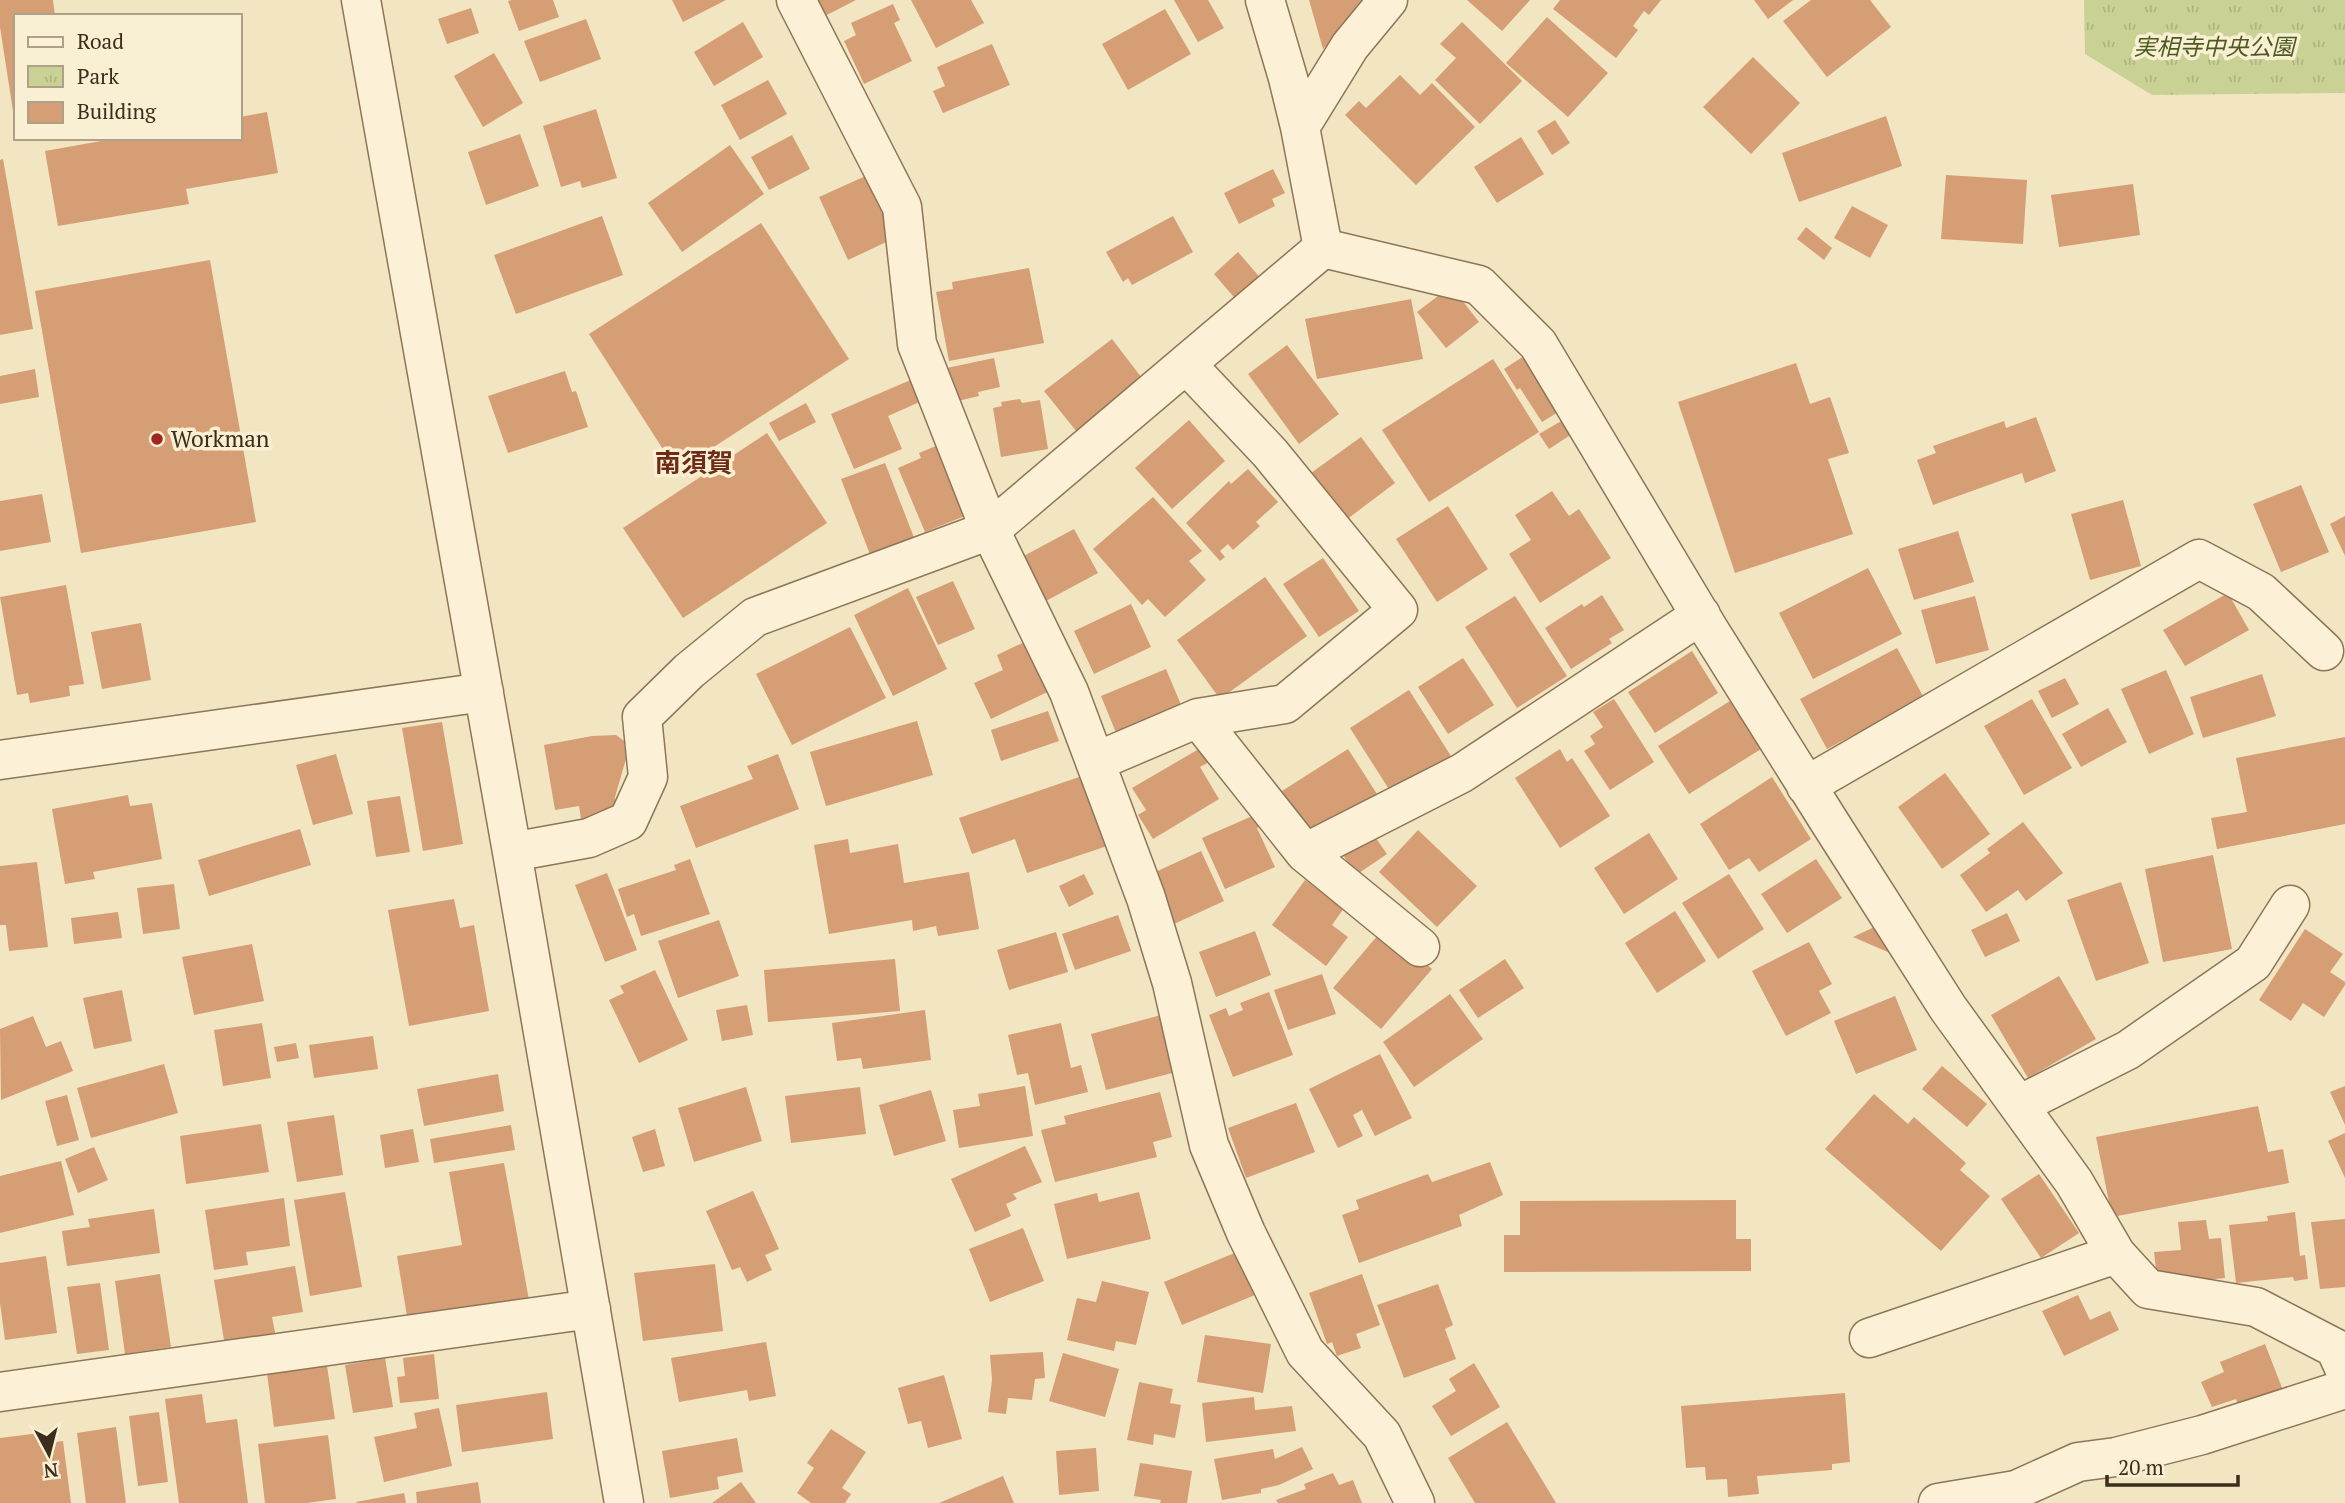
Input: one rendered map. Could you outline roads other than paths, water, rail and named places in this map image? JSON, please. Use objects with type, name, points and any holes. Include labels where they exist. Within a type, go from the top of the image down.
[{"type":"street","points":[[361,0],[624,1503]]},
{"type":"street","points":[[796,0],[902,207],[917,344],[990,530],[1069,692],[1146,898],[1172,983],[1209,1145],[1246,1233],[1305,1352],[1382,1435],[1415,1503]]},
{"type":"street","points":[[1265,0],[1300,127],[1323,248]]},
{"type":"street","points":[[1300,127],[1350,46],[1388,0]]},
{"type":"street","points":[[512,852],[589,838],[628,821],[648,777],[642,717],[689,671],[755,617],[990,530],[1323,248]]},
{"type":"street","points":[[1323,248],[1479,285],[1538,344],[1806,786],[1948,1008],[2074,1182],[2116,1254],[2148,1289],[2256,1307],[2335,1348],[2345,1370]]},
{"type":"street","points":[[1095,762],[1198,718],[1285,704],[1398,610],[1270,453],[1185,364]]},
{"type":"street","points":[[1806,786],[2199,559],[2261,592],[2324,651]]},
{"type":"street","points":[[1305,853],[1462,773],[1701,615]]},
{"type":"street","points":[[0,760],[484,692]]},
{"type":"street","points":[[1198,718],[1305,853],[1420,947]]},
{"type":"street","points":[[2019,1105],[2128,1050],[2253,963],[2290,905]]},
{"type":"street","points":[[1869,1338],[2116,1254]]},
{"type":"street","points":[[0,1392],[591,1309]]},
{"type":"street","points":[[1938,1503],[2016,1490],[2078,1462],[2116,1457],[2202,1435],[2345,1389]]},
{"type":"place","name":"Workman","points":[[157,439]]},
{"type":"district","name":"南須賀","points":[[694,463]]},
{"type":"park label","name":"実相寺中央公園","points":[[2214,47]]}]
